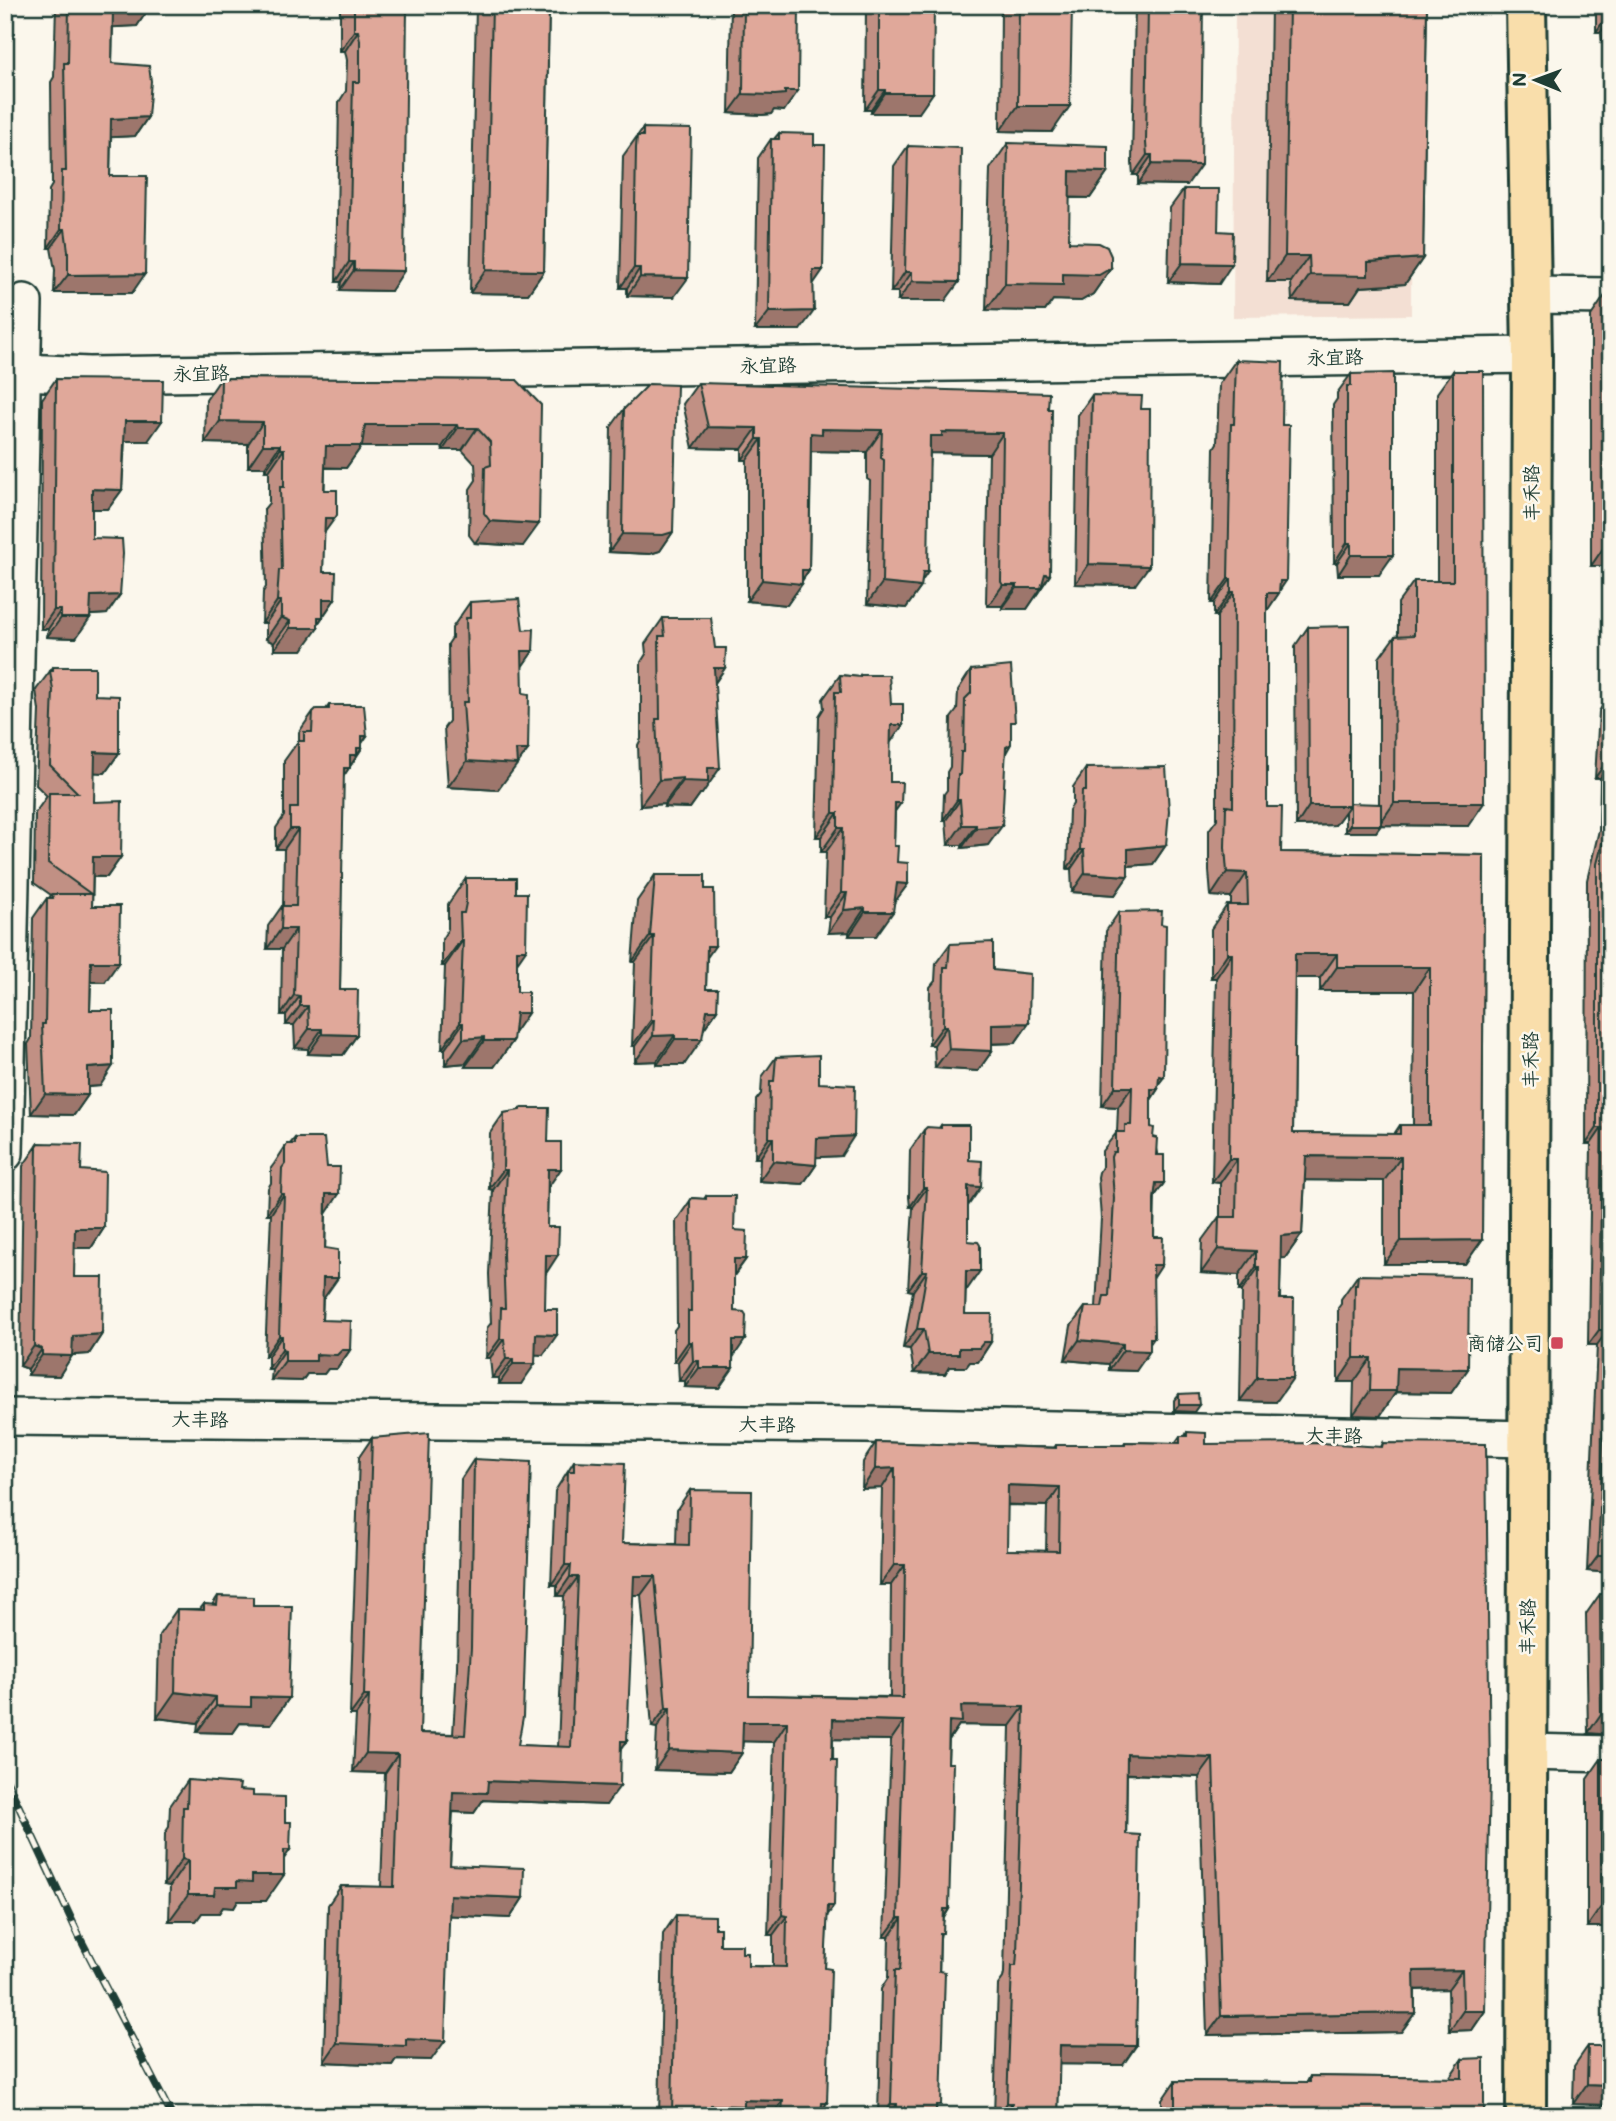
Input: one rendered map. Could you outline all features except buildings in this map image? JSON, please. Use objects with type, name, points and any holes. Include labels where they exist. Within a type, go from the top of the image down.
[{"type":"main road","name":"丰禾路","points":[[1526,5],[1532,355],[1526,2116]]},
{"type":"street","points":[[1531,295],[1611,296]]},
{"type":"street","points":[[5,1153],[14,369],[24,302]]},
{"type":"street","name":"永宜路","points":[[14,369],[89,375],[1532,355]]},
{"type":"street","name":"大丰路","points":[[5,1418],[880,1426],[1529,1439]]},
{"type":"street","points":[[1526,1752],[1611,1754]]},
{"type":"shaded area","points":[[1235,5],[1412,5],[1411,315],[1233,317]]},
{"type":"railway","points":[[5,1777],[81,1940],[172,2116]]},
{"type":"place","name":"商储公司","points":[[1557,1343]]}]
